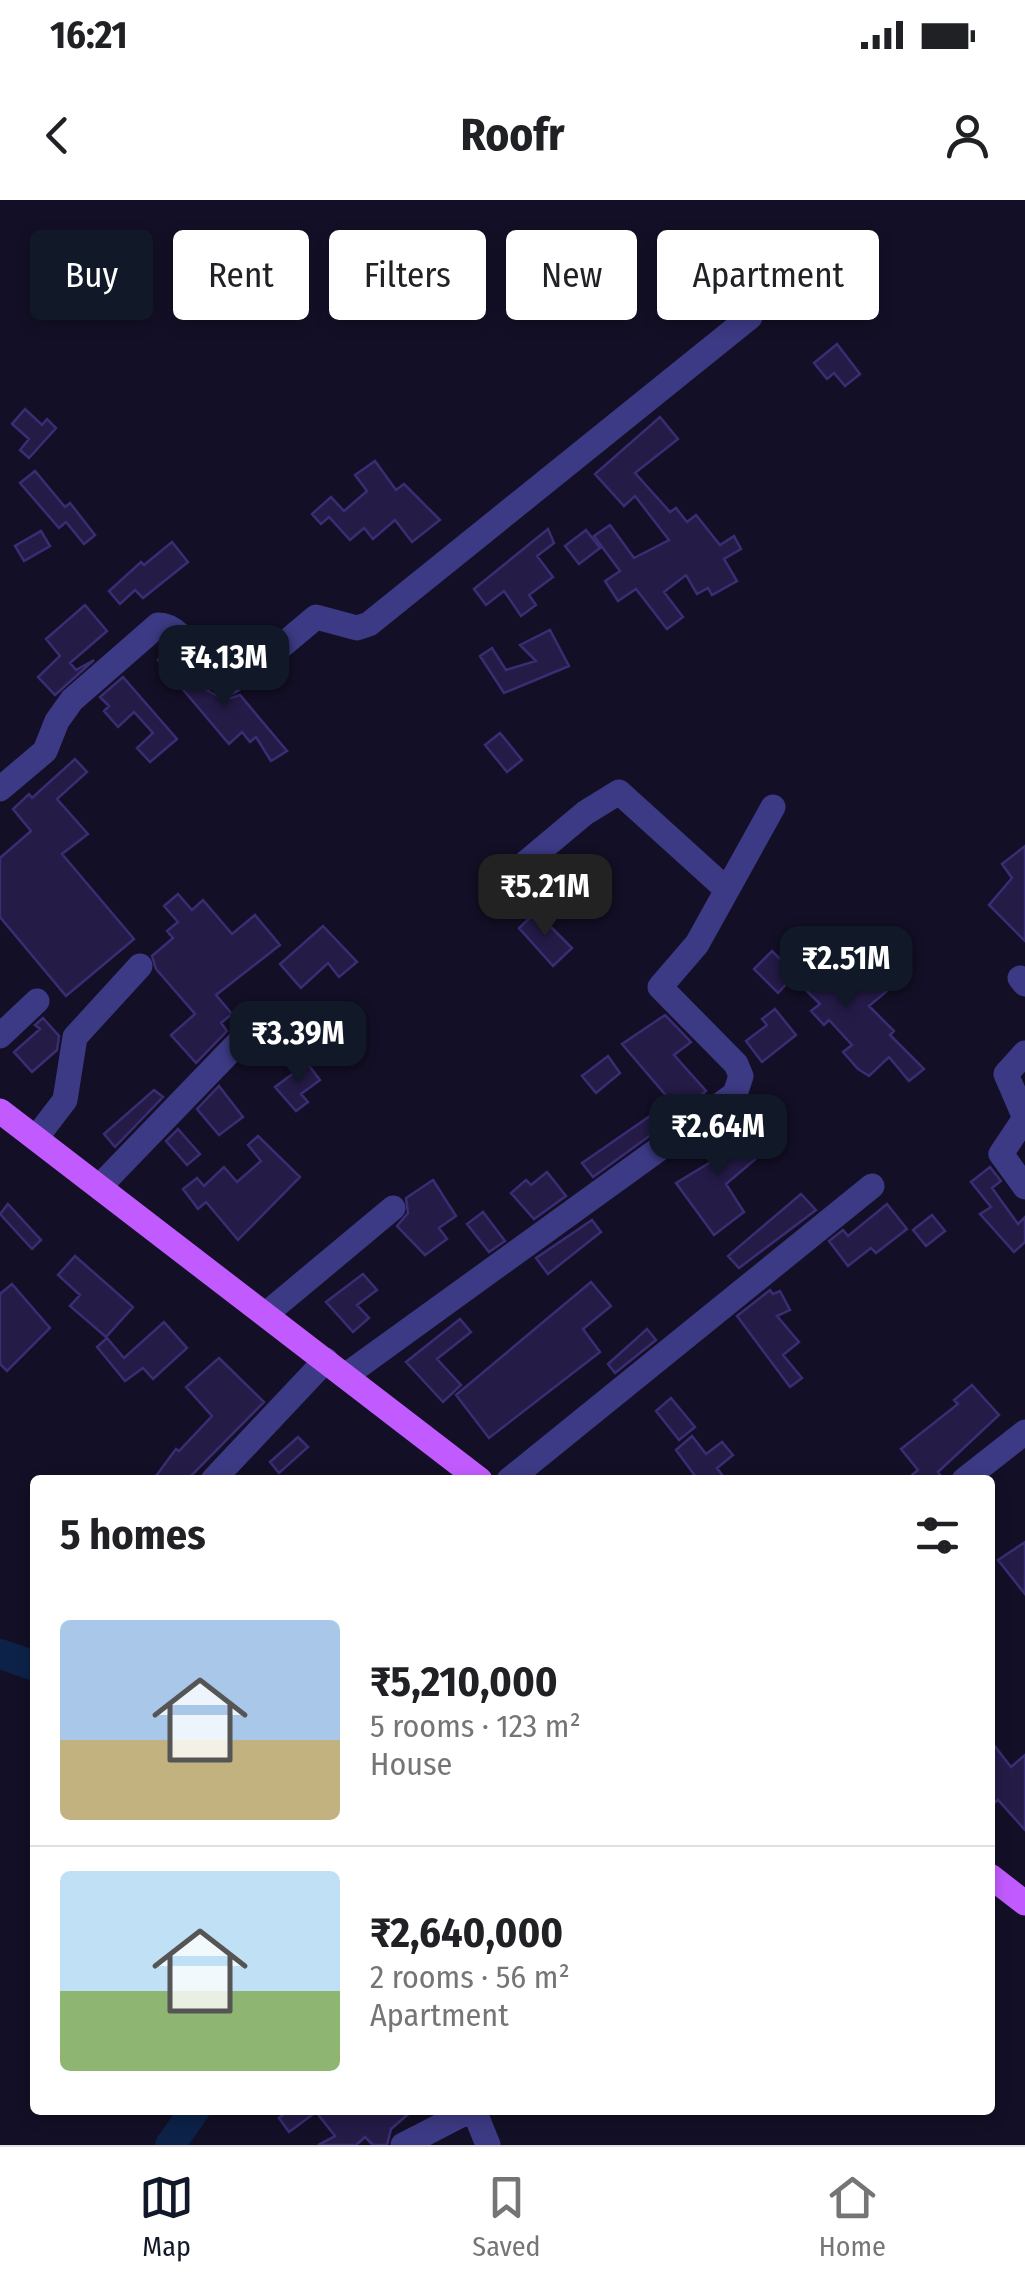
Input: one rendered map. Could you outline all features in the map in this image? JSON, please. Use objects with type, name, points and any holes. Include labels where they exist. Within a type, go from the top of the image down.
[{"type":"main road","points":[[0,1111],[474,1475]]},
{"type":"main road","points":[[995,1880],[1025,1903]]},
{"type":"street","points":[[0,789],[48,747],[56,721],[72,700],[158,625],[173,630],[212,674],[227,684],[260,665],[316,617],[357,628],[369,624],[746,320]]},
{"type":"street","points":[[517,870],[585,813],[618,792],[726,889]]},
{"type":"street","points":[[218,1475],[336,1368],[735,1094],[741,1076],[736,1064],[660,987],[691,953],[773,807]]},
{"type":"street","points":[[36,1138],[65,1100],[75,1038],[140,966]]},
{"type":"street","points":[[0,1036],[37,1001]]},
{"type":"street","points":[[100,1186],[239,1042]]},
{"type":"street","points":[[1025,1053],[1006,1074],[1024,1118],[1001,1154],[1025,1186]]},
{"type":"street","points":[[515,1475],[872,1186]]},
{"type":"street","points":[[266,1314],[393,1208]]},
{"type":"street","points":[[972,1475],[1020,1445]]},
{"type":"street","points":[[403,2145],[462,2115]]},
{"type":"street","points":[[474,2115],[488,2145]]},
{"type":"building","points":[[837,344],[860,374],[845,386],[834,373],[827,379],[814,363]]},
{"type":"building","points":[[25,409],[42,425],[47,419],[56,428],[29,458],[20,450],[29,439],[12,424]]},
{"type":"building","points":[[660,417],[678,439],[635,473],[670,512],[676,508],[687,522],[696,515],[720,545],[734,536],[741,549],[724,559],[737,581],[712,595],[708,588],[697,594],[686,575],[664,592],[683,617],[667,629],[636,589],[618,601],[605,581],[620,571],[594,536],[610,525],[634,558],[669,540],[635,496],[624,506],[595,474]]},
{"type":"building","points":[[375,461],[396,490],[404,484],[440,520],[412,542],[395,520],[373,539],[364,528],[350,540],[329,517],[321,524],[312,514],[331,497],[344,511],[367,491],[355,475]]},
{"type":"building","points":[[35,471],[65,507],[70,503],[95,535],[84,544],[66,522],[59,528],[20,483]]},
{"type":"building","points":[[548,529],[554,543],[537,556],[553,577],[529,595],[536,605],[521,616],[504,591],[486,605],[474,589]]},
{"type":"building","points":[[586,530],[600,548],[579,564],[565,546]]},
{"type":"building","points":[[41,531],[50,546],[24,561],[15,546]]},
{"type":"building","points":[[172,542],[188,562],[143,598],[135,590],[120,604],[109,591],[141,562],[144,565]]},
{"type":"building","points":[[85,605],[107,631],[70,663],[76,670],[94,660],[55,695],[38,677],[60,656],[46,639]]},
{"type":"building","points":[[550,630],[569,666],[504,693],[480,656],[492,648],[506,670],[536,661],[520,645]]},
{"type":"building","points":[[171,649],[203,688],[225,700],[240,695],[287,751],[271,761],[256,737],[250,742],[242,732],[229,744],[158,660]]},
{"type":"building","points":[[123,677],[177,739],[150,762],[137,748],[153,733],[134,712],[118,727],[104,711],[109,706],[100,697]]},
{"type":"building","points":[[500,733],[522,760],[507,772],[485,745]]},
{"type":"building","points":[[75,759],[87,772],[57,799],[88,834],[62,854],[134,939],[66,996],[0,917],[0,858],[31,831],[13,809],[29,794],[32,798]]},
{"type":"building","points":[[1025,846],[1025,941],[989,905],[1012,878],[1002,864]]},
{"type":"building","points":[[178,894],[192,910],[203,900],[232,934],[255,915],[280,945],[216,995],[232,1014],[221,1023],[227,1031],[196,1063],[171,1035],[195,1014],[156,969],[152,956],[173,938],[167,931],[178,922],[164,906]]},
{"type":"building","points":[[536,912],[572,948],[553,966],[519,928]]},
{"type":"building","points":[[323,926],[357,962],[339,977],[328,963],[301,988],[280,964]]},
{"type":"building","points":[[772,951],[790,969],[805,954],[834,983],[854,961],[887,991],[869,1006],[894,1031],[890,1035],[924,1069],[909,1081],[889,1057],[869,1076],[858,1069],[843,1052],[852,1045],[829,1020],[824,1025],[811,1011],[820,1004],[793,977],[778,993],[754,969]]},
{"type":"building","points":[[775,1009],[796,1035],[762,1062],[746,1041],[767,1025],[762,1019]]},
{"type":"building","points":[[665,1015],[691,1042],[674,1055],[706,1091],[681,1113],[622,1044]]},
{"type":"building","points":[[43,1018],[59,1036],[57,1050],[32,1072],[14,1052],[40,1029],[35,1025]]},
{"type":"building","points":[[608,1056],[620,1073],[596,1093],[582,1076]]},
{"type":"building","points":[[307,1063],[320,1080],[301,1094],[308,1102],[296,1111],[275,1087]]},
{"type":"building","points":[[219,1086],[243,1117],[219,1135],[197,1109]]},
{"type":"building","points":[[154,1090],[163,1097],[115,1147],[104,1134]]},
{"type":"building","points":[[650,1116],[659,1129],[593,1177],[582,1163]]},
{"type":"building","points":[[720,1125],[732,1140],[741,1133],[759,1156],[726,1184],[744,1212],[714,1235],[676,1183],[714,1160],[701,1139]]},
{"type":"building","points":[[178,1129],[200,1154],[187,1165],[166,1141]]},
{"type":"building","points":[[258,1136],[300,1177],[238,1240],[206,1202],[198,1209],[183,1189],[197,1178],[204,1186],[224,1167],[237,1182],[261,1161],[248,1145]]},
{"type":"building","points":[[990,1167],[1001,1181],[992,1188],[1018,1224],[1025,1217],[1025,1242],[1014,1252],[980,1214],[991,1207],[971,1182]]},
{"type":"building","points":[[547,1172],[566,1196],[534,1219],[511,1193],[526,1180],[531,1185]]},
{"type":"building","points":[[433,1180],[456,1216],[439,1228],[447,1239],[425,1255],[397,1226],[408,1213],[406,1198]]},
{"type":"building","points":[[801,1194],[816,1210],[739,1268],[728,1256]]},
{"type":"building","points":[[8,1204],[41,1240],[32,1249],[0,1214]]},
{"type":"building","points":[[887,1204],[907,1229],[876,1253],[871,1248],[848,1266],[829,1241],[843,1230],[848,1236]]},
{"type":"building","points":[[483,1212],[505,1241],[489,1252],[467,1224]]},
{"type":"building","points":[[932,1215],[945,1231],[926,1246],[913,1230]]},
{"type":"building","points":[[592,1220],[601,1232],[548,1274],[536,1258]]},
{"type":"building","points":[[75,1256],[133,1307],[106,1337],[70,1306],[80,1295],[58,1275]]},
{"type":"building","points":[[363,1274],[377,1290],[357,1305],[369,1318],[353,1332],[326,1302]]},
{"type":"building","points":[[591,1282],[611,1306],[583,1329],[600,1352],[489,1438],[456,1395]]},
{"type":"building","points":[[12,1284],[50,1328],[7,1371],[0,1364],[0,1294]]},
{"type":"building","points":[[770,1290],[773,1294],[780,1291],[790,1310],[777,1316],[799,1342],[783,1355],[802,1378],[790,1387],[737,1316]]},
{"type":"building","points":[[460,1319],[471,1332],[437,1359],[461,1385],[443,1402],[406,1362]]},
{"type":"building","points":[[164,1322],[187,1348],[153,1379],[143,1368],[125,1381],[97,1347],[107,1338],[124,1358]]},
{"type":"building","points":[[647,1329],[656,1340],[615,1373],[608,1364]]},
{"type":"building","points":[[219,1358],[264,1402],[192,1475],[157,1475],[176,1449],[179,1451],[212,1416],[186,1387]]},
{"type":"building","points":[[972,1385],[999,1415],[938,1472],[940,1475],[912,1475],[918,1470],[901,1449],[958,1404],[954,1400]]},
{"type":"building","points":[[671,1398],[695,1427],[679,1440],[656,1411]]},
{"type":"building","points":[[692,1436],[706,1454],[722,1442],[733,1455],[717,1468],[722,1475],[694,1475],[676,1450]]},
{"type":"building","points":[[298,1437],[308,1447],[279,1473],[270,1462]]},
{"type":"building","points":[[1025,1542],[1025,1594],[998,1560]]},
{"type":"building","points":[[995,1746],[1011,1767],[1025,1755],[1025,1830],[998,1800],[995,1802]]},
{"type":"building","points":[[283,2115],[312,2115],[289,2132],[279,2118]]},
{"type":"building","points":[[318,2115],[407,2115],[391,2129],[387,2145],[373,2145],[365,2137],[356,2145],[318,2145],[335,2136]]},
{"type":"waterway","points":[[0,1654],[30,1664]]},
{"type":"waterway","points":[[170,2145],[191,2115]]}]
